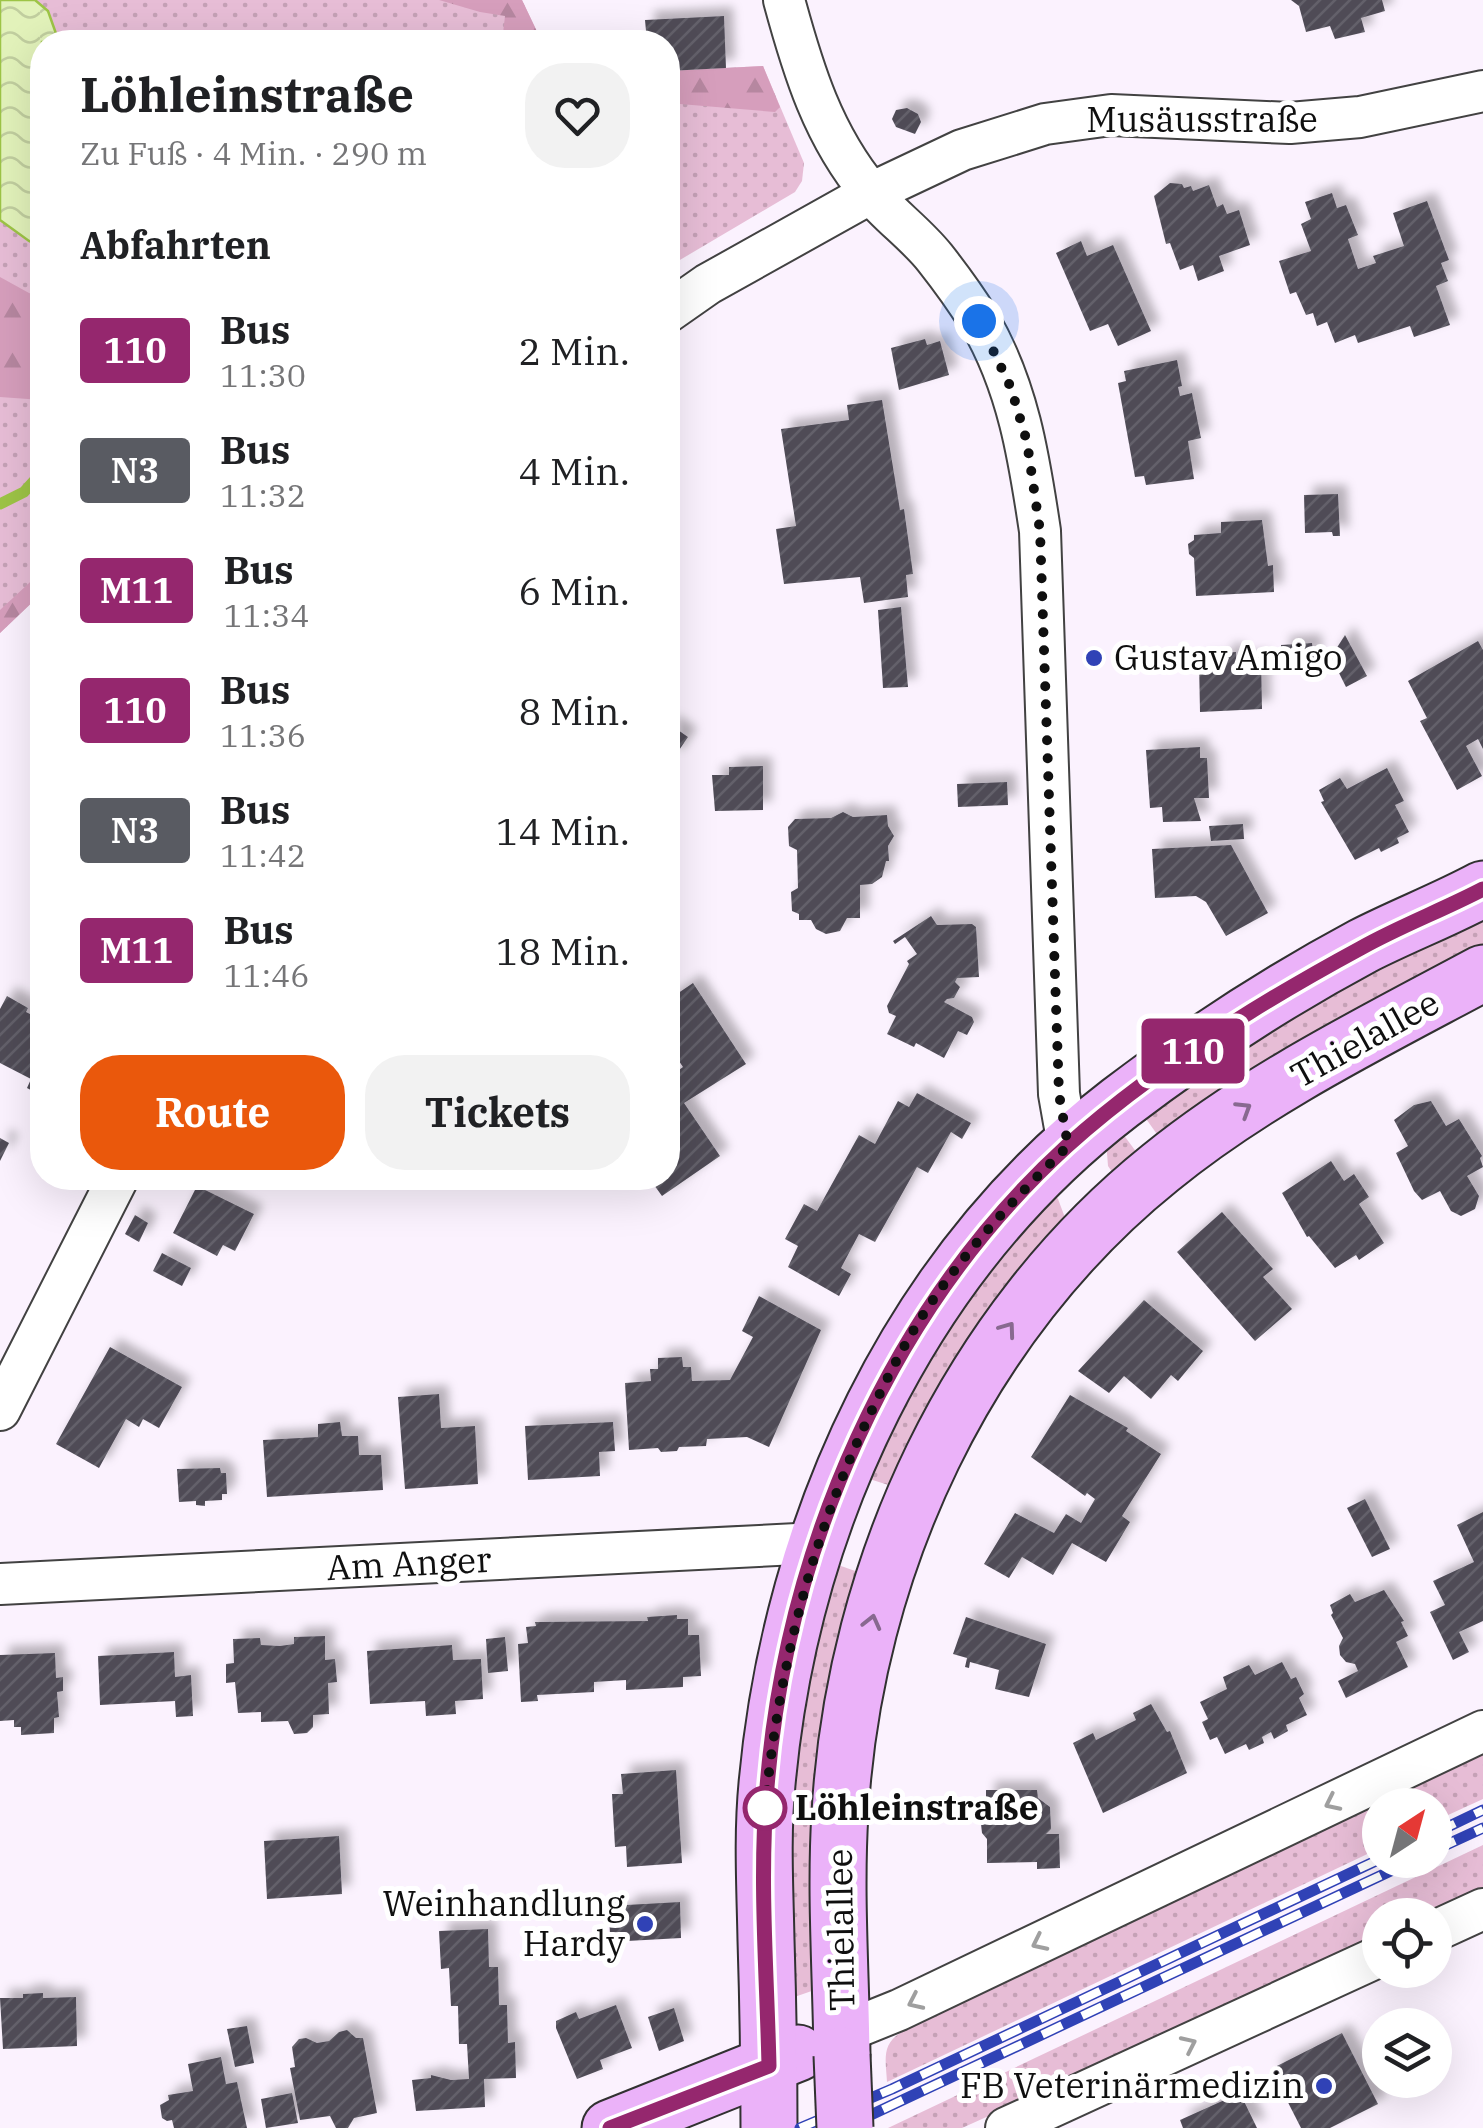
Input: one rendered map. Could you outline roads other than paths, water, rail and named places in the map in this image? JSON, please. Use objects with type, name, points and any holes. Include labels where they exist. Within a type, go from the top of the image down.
[{"type":"main road","points":[[769,2094],[764,1866],[767,1782],[789,1649],[817,1543],[859,1435],[932,1302],[1008,1206],[1068,1146],[1153,1079],[1268,1002],[1362,947],[1483,889]]},
{"type":"main road","name":"Thielallee","points":[[845,2128],[840,1812],[855,1699],[891,1557],[917,1490],[965,1396],[1046,1278],[1104,1215],[1163,1165],[1306,1070],[1483,973]]},
{"type":"main road","points":[[1068,1146],[1104,1215]]},
{"type":"main road","points":[[817,1543],[891,1557]]},
{"type":"main road","points":[[610,2128],[769,2094],[842,2044]]},
{"type":"street","points":[[784,0],[816,105],[835,144],[871,194],[934,256],[979,321],[1011,388],[1027,442],[1040,531],[1059,1094],[1068,1146]]},
{"type":"street","name":"Musäusstraße","points":[[680,304],[708,284],[871,194],[962,150],[1045,124],[1111,116],[1307,122],[1360,117],[1483,91]]},
{"type":"street","points":[[0,1410],[112,1190]]},
{"type":"street","name":"Am Anger","points":[[0,1584],[817,1543]]},
{"type":"street","points":[[842,2044],[899,2010],[1483,1731]]},
{"type":"street","points":[[1452,1923],[1483,1909]]},
{"type":"street","points":[[1006,2128],[1362,1964]]},
{"type":"water","points":[[0,0],[35,0],[48,11],[55,30],[30,30],[30,241],[0,220]]},
{"type":"waterway","points":[[0,504],[30,485]]},
{"type":"railway","points":[[1452,1825],[1483,1810]]},
{"type":"railway","points":[[1452,1842],[1483,1828]]},
{"type":"railway","points":[[800,2128],[892,2089],[1362,1867]]},
{"type":"railway","points":[[843,2128],[1376,1878]]},
{"type":"place","name":"Gustav Amigo","points":[[1094,658]]},
{"type":"place","name":"Löhleinstraße","points":[[765,1808]]},
{"type":"place","name":"Weinhandlung Hardy","points":[[645,1924]]},
{"type":"place","name":"FB Veterinärmedizin","points":[[1324,2086]]}]
